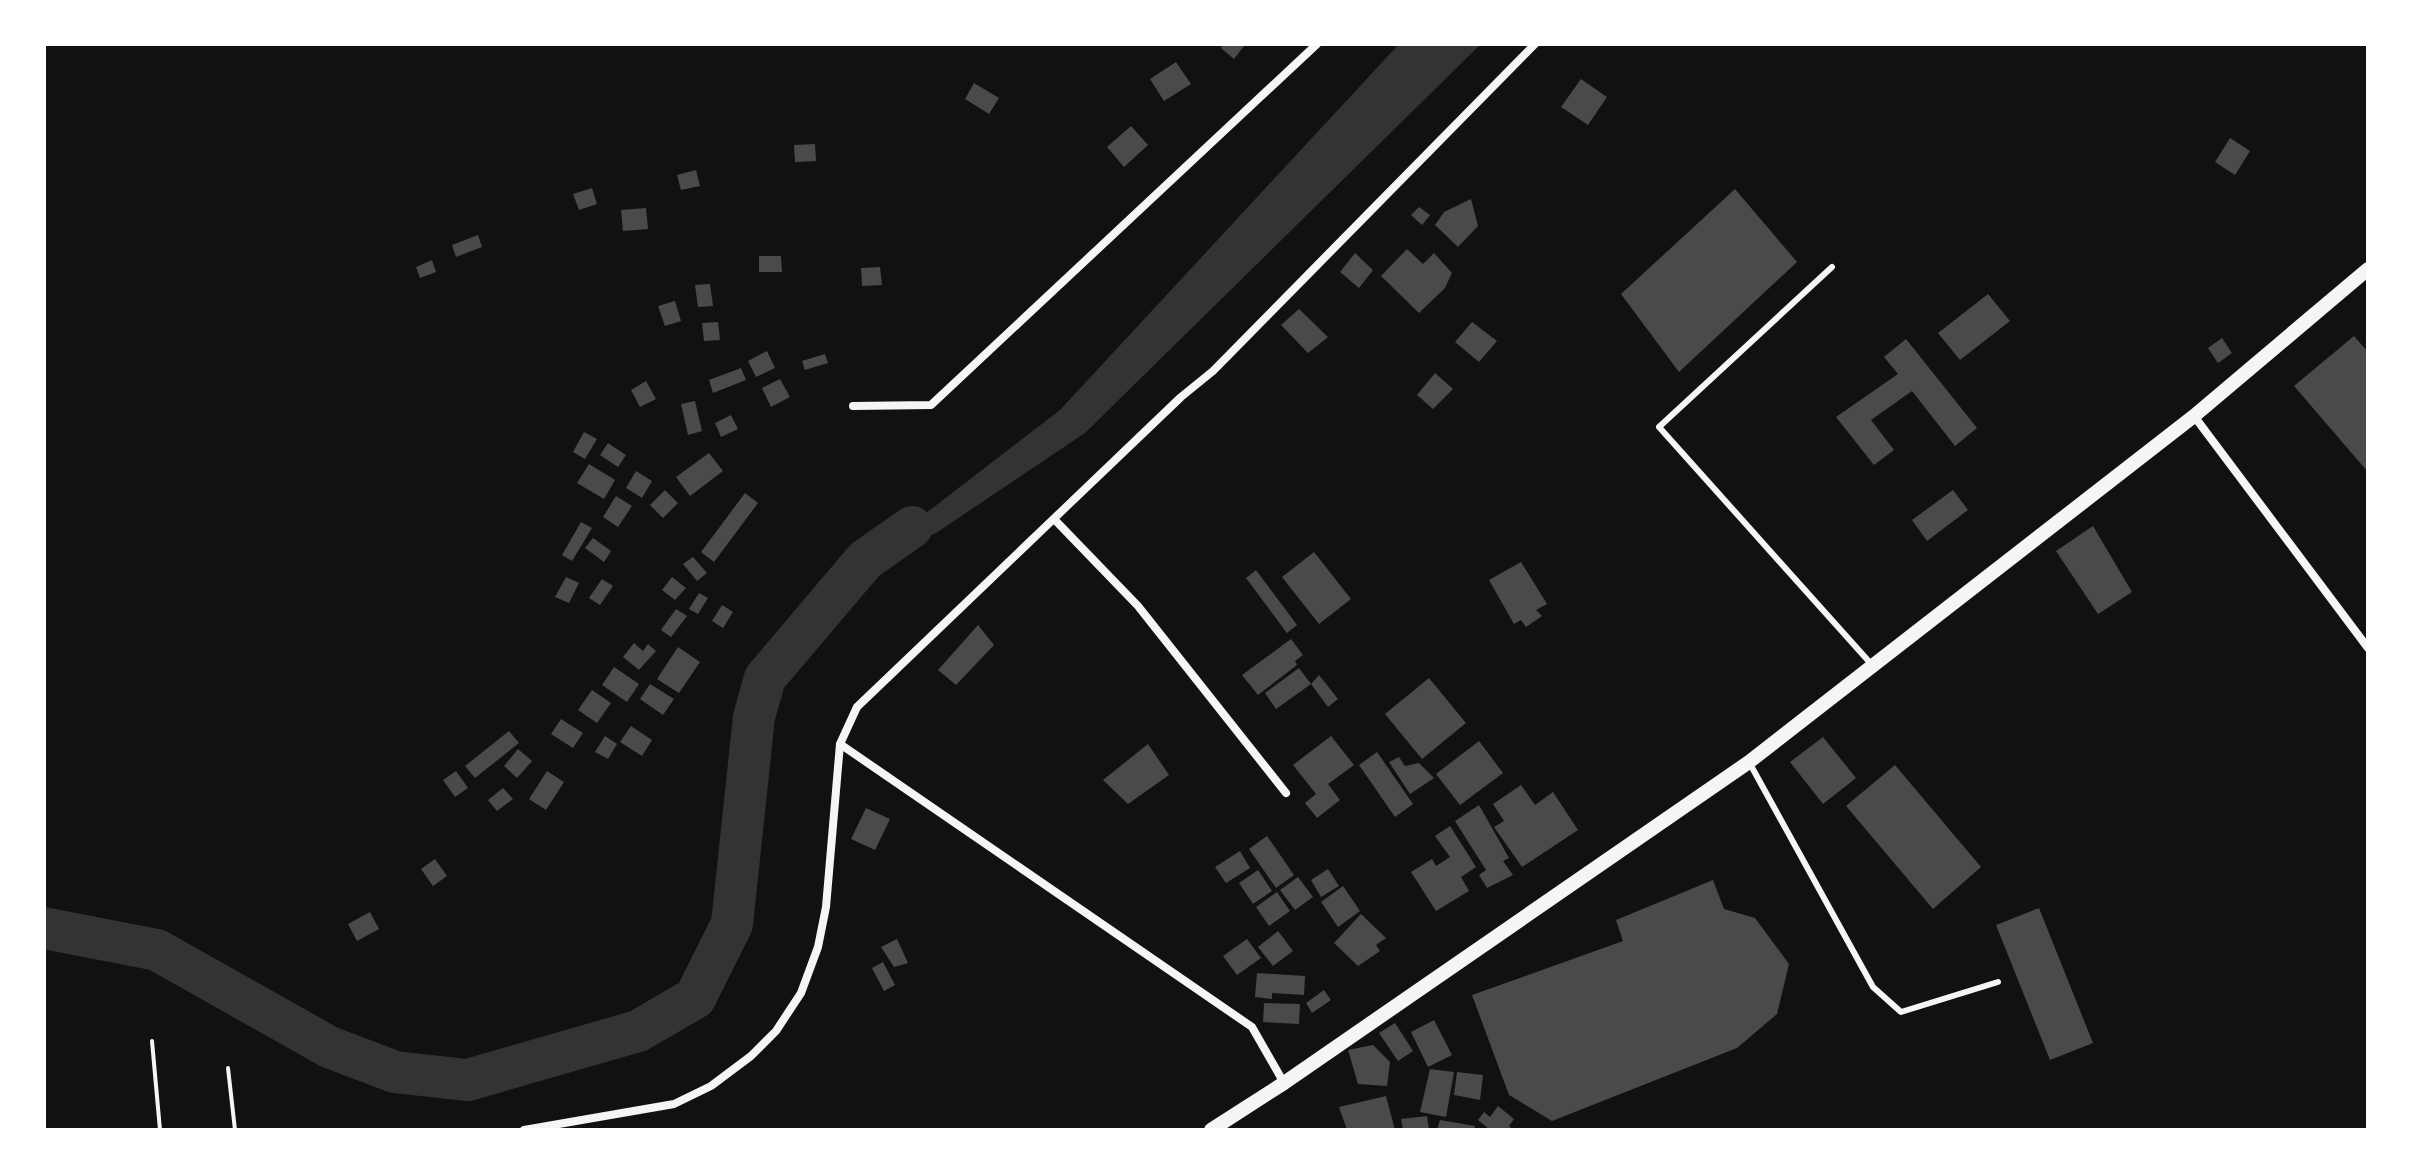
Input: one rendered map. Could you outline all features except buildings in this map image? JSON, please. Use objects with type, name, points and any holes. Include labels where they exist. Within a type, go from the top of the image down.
[{"type":"street","points":[[853,406],[931,405],[1317,44]]},
{"type":"street","points":[[524,1130],[674,1104],[711,1086],[751,1056],[776,1031],[801,993],[818,947],[826,907],[840,744],[857,707],[1181,397],[1213,371],[1535,44]]},
{"type":"street","points":[[1211,1130],[1284,1083],[1749,762],[2194,416],[2368,269]]},
{"type":"street","points":[[2194,416],[2368,648]]},
{"type":"street","points":[[1054,519],[1138,606],[1286,793]]},
{"type":"street","points":[[840,744],[1252,1027],[1284,1083]]},
{"type":"lane","points":[[1832,267],[1659,427],[1873,666]]},
{"type":"lane","points":[[1749,762],[1873,987],[1901,1012],[1998,982]]},
{"type":"path","points":[[152,1041],[160,1130]]},
{"type":"path","points":[[228,1068],[235,1130]]},
{"type":"shaded area","points":[[1399,44],[1481,44],[1085,433],[936,533],[865,560],[1060,410]]},
{"type":"waterway","points":[[44,928],[157,950],[329,1047],[395,1072],[468,1080],[638,1031],[695,998],[732,924],[754,717],[765,678],[865,560],[912,527]]}]
